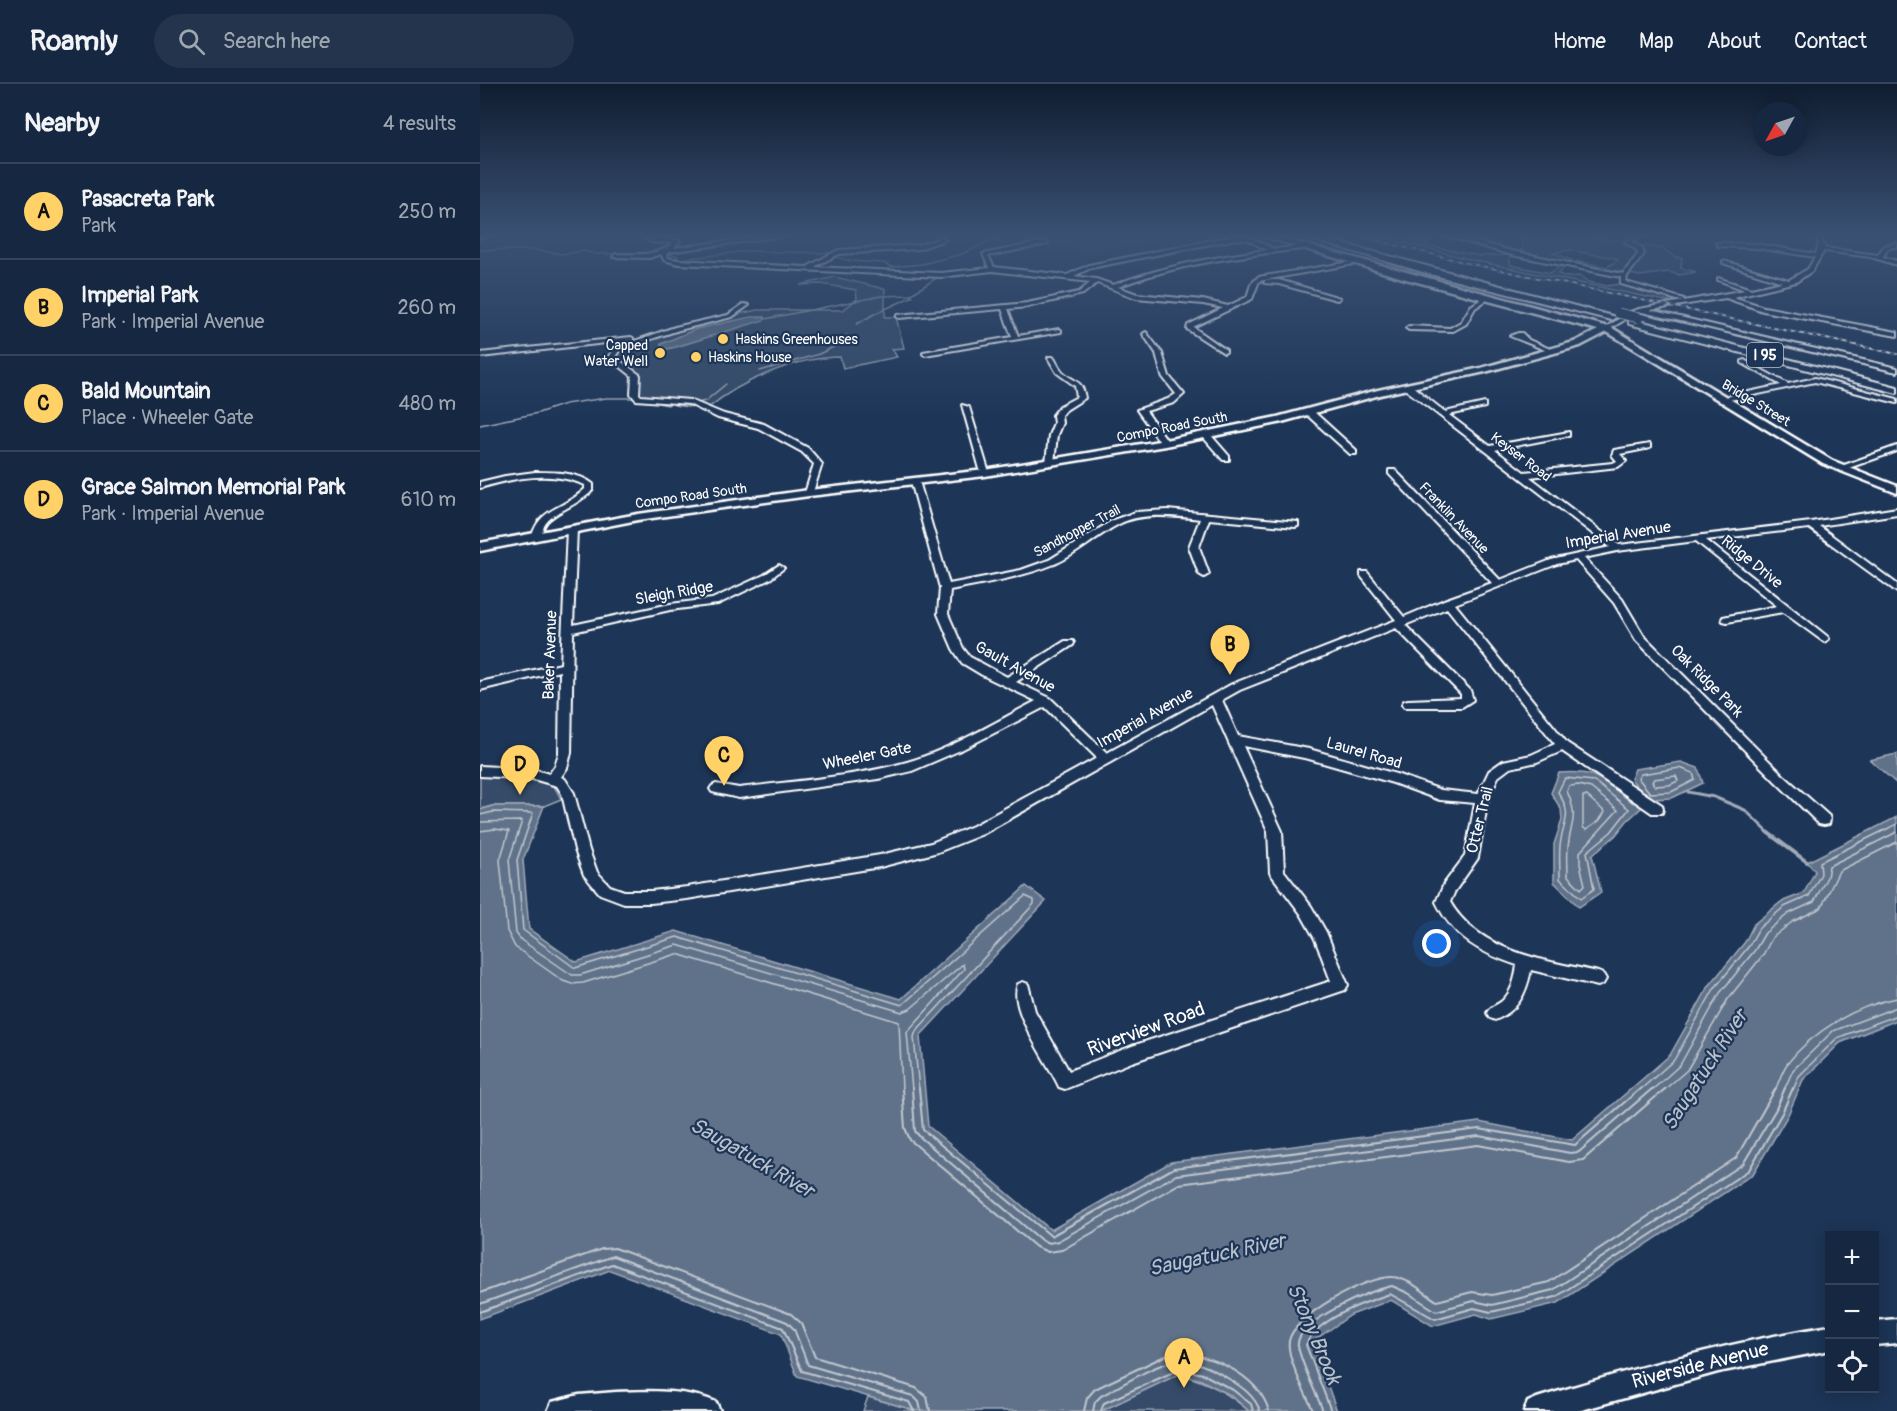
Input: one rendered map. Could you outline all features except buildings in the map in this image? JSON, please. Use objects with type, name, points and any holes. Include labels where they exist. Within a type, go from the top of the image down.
[{"type":"highway","name":"I 95","points":[[1539,297],[1615,315],[1637,316],[1897,383]]},
{"type":"highway","name":"I 95","points":[[1548,297],[1615,315]]},
{"type":"highway","name":"I 95","points":[[1637,316],[1897,390]]},
{"type":"main road","name":"Bridge Street","points":[[1482,297],[1606,329],[1840,468],[1897,490]]},
{"type":"main road","name":"Compo Road South","points":[[480,547],[628,518],[1050,463],[1165,443],[1310,413],[1468,374],[1583,342],[1606,329]]},
{"type":"main road","points":[[1879,1333],[1897,1331]]},
{"type":"main road","name":"Riverside Avenue","points":[[1537,1411],[1634,1380],[1704,1362],[1825,1339]]},
{"type":"main road","points":[[561,1411],[597,1406],[646,1404],[677,1405],[707,1411]]},
{"type":"street","points":[[899,316],[1004,307],[1062,297]]},
{"type":"street","points":[[1146,297],[1203,302],[1229,308]]},
{"type":"street","points":[[1224,351],[1190,329],[1190,326],[1250,297]]},
{"type":"street","points":[[1333,297],[1337,298]]},
{"type":"street","points":[[1667,297],[1718,298]]},
{"type":"street","name":"Compo Road South","points":[[1606,329],[1637,316],[1723,297]]},
{"type":"street","points":[[1730,297],[1763,309],[1897,334]]},
{"type":"street","points":[[1408,328],[1451,330],[1464,323],[1473,307],[1486,298]]},
{"type":"street","points":[[480,355],[630,342],[730,316],[746,305]]},
{"type":"street","points":[[1004,307],[1016,336]]},
{"type":"street","points":[[1637,316],[1897,370]]},
{"type":"street","points":[[925,353],[996,342],[1016,336],[1059,331]]},
{"type":"street","points":[[1146,334],[1159,353],[1166,376],[1180,394],[1172,401],[1141,410],[1165,443]]},
{"type":"street","points":[[1526,340],[1552,351]]},
{"type":"street","points":[[630,342],[611,357],[636,375],[636,396],[648,400],[690,402],[721,416],[761,426],[779,435],[817,460],[818,472],[809,493]]},
{"type":"street","points":[[1050,463],[1053,435],[1058,423],[1057,415],[1063,408],[1081,398],[1079,386],[1075,381],[1059,374],[1051,358]]},
{"type":"street","points":[[1744,362],[1787,386]]},
{"type":"street","points":[[1723,400],[1815,380],[1897,401]]},
{"type":"street","name":"Keyser Road","points":[[1408,387],[1617,548]]},
{"type":"street","points":[[1444,414],[1482,405]]},
{"type":"street","points":[[965,407],[985,472]]},
{"type":"street","points":[[1310,413],[1353,452]]},
{"type":"street","points":[[1488,449],[1566,434]]},
{"type":"street","points":[[1206,435],[1226,458]]},
{"type":"street","points":[[1524,476],[1615,465],[1622,461],[1616,456],[1617,452],[1647,446]]},
{"type":"street","points":[[1840,468],[1897,447]]},
{"type":"street","name":"Franklin Avenue","points":[[1392,472],[1497,583]]},
{"type":"street","points":[[480,485],[513,477],[545,475],[576,478],[589,484],[589,490],[582,497],[544,519],[537,536]]},
{"type":"street","name":"Gault Avenue","points":[[915,481],[945,588],[943,614],[957,649],[975,666],[1046,701],[1105,759]]},
{"type":"street","name":"Imperial Avenue","points":[[553,778],[563,784],[568,793],[582,850],[594,879],[611,893],[639,898],[687,893],[850,866],[923,851],[978,830],[1215,698],[1497,583],[1577,556],[1617,548],[1700,540],[1897,511]]},
{"type":"street","name":"Sandhopper Trail","points":[[945,588],[1023,572],[1052,562],[1116,522],[1129,517],[1167,513],[1295,524]]},
{"type":"street","points":[[1204,574],[1194,547],[1205,517]]},
{"type":"street","points":[[1811,525],[1897,589]]},
{"type":"street","name":"Baker Avenue","points":[[553,778],[561,768],[565,753],[567,630],[572,529]]},
{"type":"street","name":"Ridge Drive","points":[[1700,540],[1824,639]]},
{"type":"street","name":"Oak Ridge Park","points":[[1577,556],[1618,601],[1640,638],[1824,820]]},
{"type":"street","name":"Sleigh Ridge","points":[[567,630],[670,607],[714,603],[768,577],[779,568]]},
{"type":"street","points":[[1364,574],[1399,622],[1466,693],[1467,700],[1451,704],[1408,704]]},
{"type":"street","points":[[1448,602],[1563,746],[1655,808]]},
{"type":"street","name":"Ridge Drive","points":[[1727,619],[1785,608]]},
{"type":"street","points":[[1008,682],[1069,643]]},
{"type":"street","points":[[480,686],[566,666]]},
{"type":"street","points":[[1215,698],[1235,740]]},
{"type":"street","name":"Wheeler Gate","points":[[716,789],[739,793],[895,770],[945,753],[1046,701]]},
{"type":"street","name":"Laurel Road","points":[[1235,740],[1309,754],[1396,779],[1440,795],[1482,800]]},
{"type":"street","name":"Riverview Road","points":[[1023,989],[1024,1005],[1058,1062],[1065,1080],[1132,1054],[1340,985],[1306,910],[1277,873],[1275,831],[1235,740]]},
{"type":"street","name":"Otter Trail","points":[[1563,746],[1533,759],[1507,764],[1493,774],[1482,800],[1471,858],[1449,888],[1443,902],[1449,916],[1461,929],[1486,944],[1525,962],[1598,979]]},
{"type":"street","points":[[480,771],[523,773],[553,778]]},
{"type":"street","points":[[1495,1013],[1507,1008],[1514,1000],[1521,985],[1525,962]]},
{"type":"shaded area","points":[[857,297],[885,297],[885,317],[896,317],[904,348],[892,349],[897,357],[843,368],[840,357],[805,361],[752,380],[707,409],[683,401],[639,398],[636,375],[612,354],[651,337],[730,316],[757,310],[843,310]]},
{"type":"shaded area","points":[[1646,297],[1689,300],[1670,302]]},
{"type":"shaded area","points":[[480,776],[526,779],[550,784],[561,799],[544,806],[492,806],[480,809]]},
{"type":"shaded area","points":[[1179,1374],[1216,1388],[1249,1411],[1101,1411]]},
{"type":"shaded area","points":[[868,1397],[917,1411],[863,1411]]},
{"type":"water","points":[[751,317],[765,317],[764,320],[676,347],[667,349],[661,347],[661,344],[696,329]]},
{"type":"water","points":[[1897,754],[1897,784],[1870,760]]},
{"type":"water","points":[[1681,762],[1698,768],[1703,783],[1672,798],[1651,799],[1627,821],[1615,836],[1592,855],[1601,892],[1579,907],[1554,882],[1554,844],[1562,820],[1561,809],[1551,793],[1559,773],[1592,775],[1607,783],[1633,803],[1642,793],[1631,779],[1635,769]]},
{"type":"water","points":[[492,806],[544,806],[523,860],[529,929],[576,962],[676,931],[901,999],[1026,886],[1046,901],[920,1036],[928,1126],[1051,1230],[1171,1162],[1479,1122],[1572,1140],[1670,1055],[1709,986],[1745,942],[1754,924],[1781,902],[1804,893],[1815,871],[1807,862],[1897,817],[1897,1020],[1840,1043],[1803,1080],[1788,1115],[1753,1174],[1558,1303],[1491,1319],[1476,1314],[1433,1326],[1391,1300],[1351,1315],[1312,1342],[1337,1411],[1249,1411],[1230,1395],[1201,1380],[1179,1374],[1101,1411],[917,1411],[797,1376],[781,1334],[610,1270],[480,1319],[480,810]]},
{"type":"waterway","points":[[765,319],[876,297]]},
{"type":"waterway","points":[[877,313],[911,297]]},
{"type":"waterway","points":[[857,324],[876,313]]},
{"type":"waterway","points":[[760,371],[819,354],[846,341],[847,335]]},
{"type":"waterway","points":[[709,398],[726,384]]},
{"type":"waterway","points":[[480,425],[538,413],[565,404],[606,398],[631,398],[668,405]]},
{"type":"waterway","points":[[698,403],[708,400]]},
{"type":"waterway","points":[[674,405],[688,407],[693,405]]},
{"type":"waterway","points":[[1688,792],[1714,797],[1745,810],[1769,833]]},
{"type":"waterway","points":[[1767,832],[1807,862]]},
{"type":"railway","points":[[1627,297],[1897,354]]},
{"type":"place","name":"Haskins Greenhouses","points":[[723,339]]},
{"type":"place","name":"Capped Water Well","points":[[660,353]]},
{"type":"place","name":"Haskins House","points":[[696,357]]},
{"type":"place","name":"Imperial Park","points":[[1230,675]]},
{"type":"place","name":"Bald Mountain","points":[[724,786]]},
{"type":"place","name":"Grace Salmon Memorial Park","points":[[520,795]]},
{"type":"place","name":"Pasacreta Park","points":[[1184,1388]]},
{"type":"water label","name":"Saugatuck River","points":[[1705,1070]]},
{"type":"water label","name":"Saugatuck River","points":[[752,1158]]},
{"type":"water label","name":"Saugatuck River","points":[[1217,1255]]},
{"type":"water label","name":"Stony Brook","points":[[1314,1334]]}]
